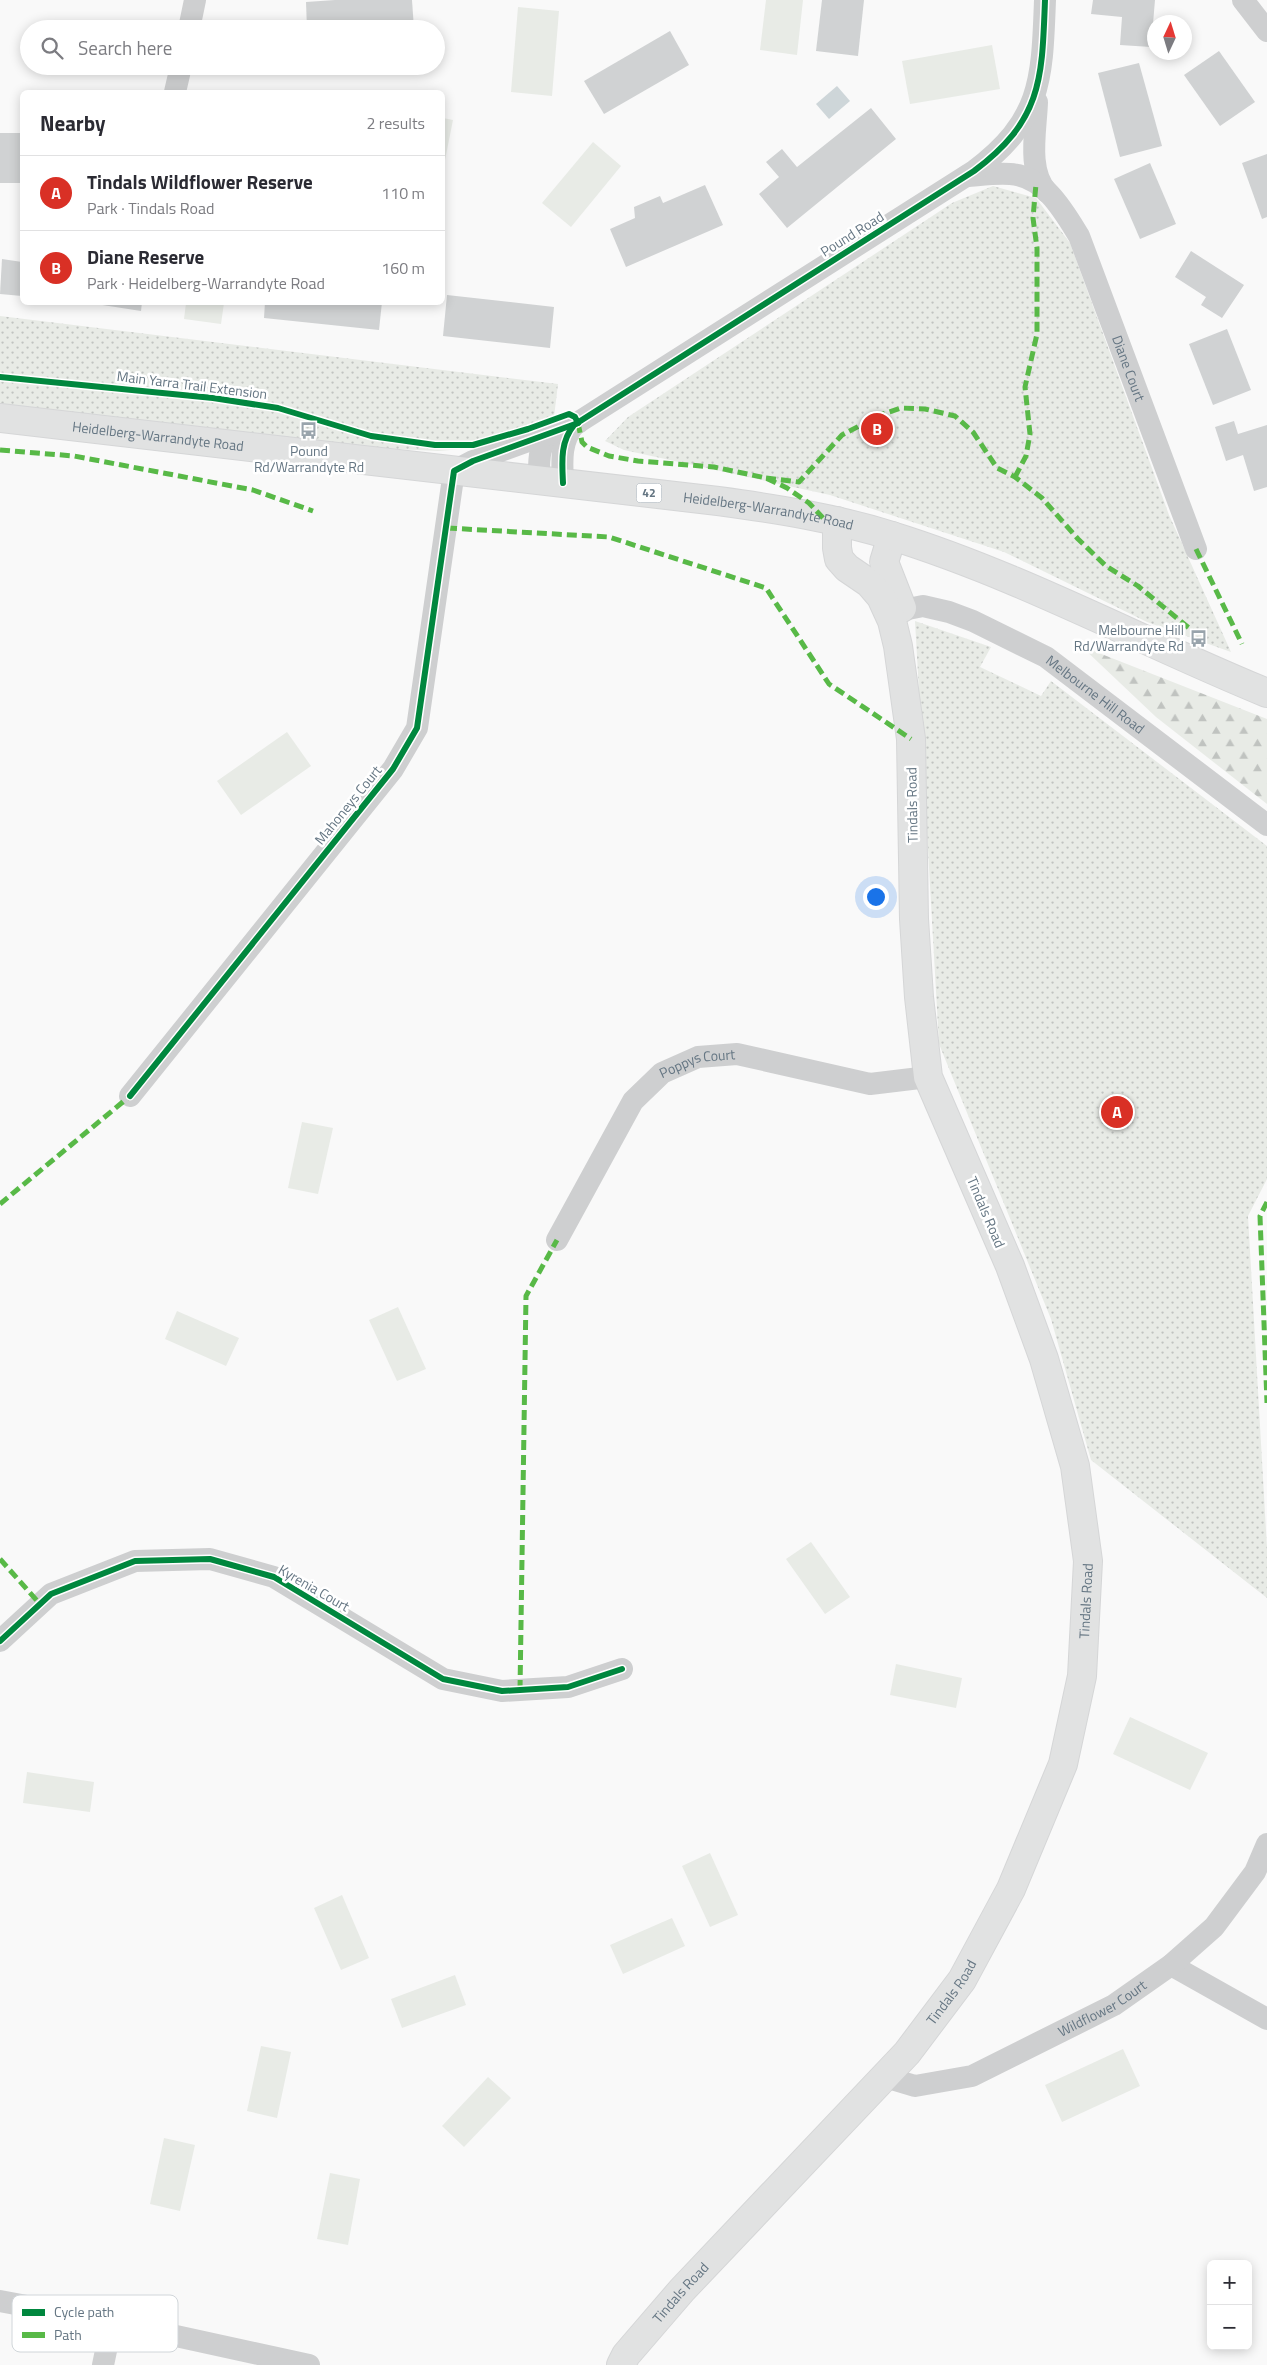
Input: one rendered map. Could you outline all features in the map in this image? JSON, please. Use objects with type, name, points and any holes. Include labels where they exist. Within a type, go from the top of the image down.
[{"type":"main road","name":"Heidelberg-Warrandyte Road","points":[[0,418],[758,507],[837,521],[892,536],[995,574],[1267,693]]},
{"type":"main road","name":"Tindals Road","points":[[837,521],[836,548],[839,559],[847,568],[874,587],[896,612]]},
{"type":"main road","name":"Tindals Road","points":[[621,2365],[626,2354],[682,2290],[907,2053],[962,1980],[1011,1889],[1063,1764],[1082,1676],[1088,1561],[1075,1466],[1044,1358],[1010,1266],[928,1077],[919,997],[914,919],[912,759],[908,711],[898,646],[896,612],[884,562],[892,536]]},
{"type":"street","points":[[191,20],[196,0]]},
{"type":"street","name":"Pound Road","points":[[551,482],[570,430],[578,423],[967,176],[989,160],[1012,138],[1027,116],[1038,85],[1042,60],[1045,0]]},
{"type":"street","points":[[1243,0],[1267,31]]},
{"type":"street","points":[[175,90],[179,75]]},
{"type":"street","name":"Diane Court","points":[[1038,85],[1036,171],[1039,182],[1070,222],[1084,247],[1196,549]]},
{"type":"street","name":"Diane Court","points":[[967,176],[1018,175],[1041,186],[1050,194]]},
{"type":"street","name":"Pound Road","points":[[454,471],[473,460],[578,423]]},
{"type":"street","points":[[551,482],[541,449],[546,438],[555,432]]},
{"type":"street","name":"Mahoneys Court","points":[[130,1096],[394,769],[417,728],[454,471]]},
{"type":"street","name":"Melbourne Hill Road","points":[[896,612],[923,606],[948,612],[1046,657],[1267,825]]},
{"type":"street","name":"Poppys Court","points":[[557,1240],[633,1101],[662,1073],[689,1061],[698,1058],[737,1054],[870,1084],[928,1077]]},
{"type":"street","name":"Kyrenia Court","points":[[0,1641],[39,1603],[59,1591],[136,1561],[210,1558],[274,1578],[443,1679],[502,1692],[568,1687],[622,1669]]},
{"type":"street","name":"Wildflower Court","points":[[885,2076],[915,2086],[972,2076],[1114,2004],[1171,1965],[1214,1927],[1255,1872],[1267,1844]]},
{"type":"street","points":[[1171,1965],[1267,2019]]},
{"type":"street","points":[[178,2336],[309,2365]]},
{"type":"street","points":[[103,2365],[106,2352]]},
{"type":"green space","points":[[766,0],[803,0],[797,55],[760,50]]},
{"type":"green space","points":[[518,7],[559,11],[552,96],[511,92]]},
{"type":"green space","points":[[992,45],[1000,89],[910,104],[902,61]]},
{"type":"green space","points":[[445,119],[453,120],[445,160]]},
{"type":"green space","points":[[593,142],[621,166],[571,227],[542,203]]},
{"type":"green space","points":[[993,186],[1036,198],[1070,243],[1169,515],[1231,652],[1147,622],[1004,552],[830,495],[624,450],[605,441],[628,417],[952,203]]},
{"type":"green space","points":[[186,305],[224,305],[221,324],[184,319]]},
{"type":"green space","points":[[0,316],[558,384],[554,417],[507,438],[463,449],[438,451],[335,446],[0,405]]},
{"type":"green space","points":[[915,621],[991,647],[980,667],[1041,696],[1051,681],[1267,846],[1267,1179],[1248,1216],[1267,1548],[1267,1598],[1091,1460],[1051,1319],[939,1044]]},
{"type":"green space","points":[[1081,646],[1267,719],[1267,804],[1156,717]]},
{"type":"green space","points":[[287,732],[311,766],[241,815],[217,781]]},
{"type":"green space","points":[[302,1122],[333,1128],[318,1194],[288,1188]]},
{"type":"green space","points":[[398,1307],[426,1369],[397,1381],[369,1320]]},
{"type":"green space","points":[[177,1311],[239,1338],[226,1366],[165,1339]]},
{"type":"green space","points":[[811,1542],[850,1597],[825,1614],[786,1559]]},
{"type":"green space","points":[[896,1664],[962,1678],[956,1708],[890,1695]]},
{"type":"green space","points":[[1130,1717],[1208,1753],[1190,1790],[1113,1754]]},
{"type":"green space","points":[[27,1772],[94,1782],[90,1812],[23,1803]]},
{"type":"green space","points":[[710,1853],[738,1915],[710,1927],[682,1866]]},
{"type":"green space","points":[[342,1895],[369,1958],[341,1970],[314,1908]]},
{"type":"green space","points":[[672,1918],[685,1946],[623,1974],[610,1945]]},
{"type":"green space","points":[[455,1975],[466,2005],[402,2028],[391,1999]]},
{"type":"green space","points":[[261,2046],[291,2052],[277,2118],[247,2111]]},
{"type":"green space","points":[[1123,2049],[1140,2086],[1062,2122],[1045,2085]]},
{"type":"green space","points":[[488,2077],[511,2098],[464,2147],[442,2126]]},
{"type":"green space","points":[[164,2138],[195,2145],[180,2211],[150,2204]]},
{"type":"green space","points":[[330,2173],[360,2179],[348,2245],[317,2239]]},
{"type":"shaded area","points":[[837,86],[850,101],[829,119],[816,104]]},
{"type":"building","points":[[412,0],[413,20],[307,20],[306,2]]},
{"type":"building","points":[[822,0],[864,0],[858,56],[816,51]]},
{"type":"building","points":[[1093,0],[1155,0],[1154,15],[1147,15],[1147,47],[1120,45],[1122,17],[1091,14]]},
{"type":"building","points":[[670,31],[689,65],[604,114],[584,81]]},
{"type":"building","points":[[1219,51],[1255,102],[1220,126],[1184,75]]},
{"type":"building","points":[[1139,63],[1162,146],[1120,157],[1098,73]]},
{"type":"building","points":[[871,108],[896,139],[787,228],[759,194],[779,177],[766,162],[782,149],[797,167]]},
{"type":"building","points":[[0,133],[20,133],[20,183],[0,183]]},
{"type":"building","points":[[1267,154],[1267,217],[1262,219],[1242,163]]},
{"type":"building","points":[[1150,163],[1176,224],[1140,239],[1114,179]]},
{"type":"building","points":[[705,185],[723,225],[626,267],[610,229],[635,218],[634,207],[660,196],[663,203]]},
{"type":"building","points":[[1191,251],[1244,285],[1222,318],[1201,305],[1206,297],[1175,277]]},
{"type":"building","points":[[2,259],[20,262],[20,296],[0,294]]},
{"type":"building","points":[[447,295],[554,307],[550,348],[443,336]]},
{"type":"building","points":[[102,305],[142,305],[141,311]]},
{"type":"building","points":[[265,305],[382,305],[379,330],[264,318]]},
{"type":"building","points":[[1227,329],[1251,390],[1213,405],[1189,344]]},
{"type":"building","points":[[1234,421],[1238,434],[1267,425],[1267,487],[1254,491],[1243,455],[1226,461],[1215,427]]},
{"type":"marked path","points":[[1015,477],[1026,456],[1030,434],[1025,387],[1037,334],[1037,248],[1033,218],[1036,184]]},
{"type":"marked path","points":[[766,478],[799,482],[842,435],[880,415],[901,408],[925,409],[955,416],[973,432],[997,468],[1015,477],[1042,498],[1078,539],[1106,566],[1138,586],[1195,633]]},
{"type":"marked path","points":[[578,423],[582,442],[587,447],[609,456],[638,461],[714,467],[766,478],[787,488],[809,503],[823,518]]},
{"type":"marked path","points":[[0,450],[74,456],[253,490],[313,511]]},
{"type":"marked path","points":[[447,528],[609,537],[766,588],[829,684],[911,739]]},
{"type":"marked path","points":[[1196,549],[1242,644]]},
{"type":"marked path","points":[[0,1204],[130,1096]]},
{"type":"marked path","points":[[1267,1202],[1260,1216],[1267,1403]]},
{"type":"marked path","points":[[520,1690],[526,1296],[557,1240]]},
{"type":"marked path","points":[[0,1559],[39,1603]]},
{"type":"cycle path","points":[[563,483],[562,460],[564,445],[574,425],[974,171],[996,152],[1013,134],[1026,116],[1034,96],[1042,53],[1045,0]]},
{"type":"cycle path","name":"Main Yarra Trail Extension","points":[[0,377],[213,398],[278,408],[371,436],[435,445],[473,445],[528,429],[569,414],[575,417],[578,423]]},
{"type":"cycle path","points":[[130,1096],[393,769],[417,728],[454,471],[473,461],[578,423]]},
{"type":"cycle path","points":[[0,1641],[51,1594],[135,1561],[210,1559],[274,1577],[443,1679],[502,1691],[568,1687],[622,1669]]},
{"type":"place","name":"Diane Reserve","points":[[877,429]]},
{"type":"place","name":"Pound Rd/Warrandyte Rd","points":[[309,431]]},
{"type":"place","name":"Melbourne Hill Rd/Warrandyte Rd","points":[[1198,638]]},
{"type":"place","name":"Tindals Wildflower Reserve","points":[[1117,1112]]}]
